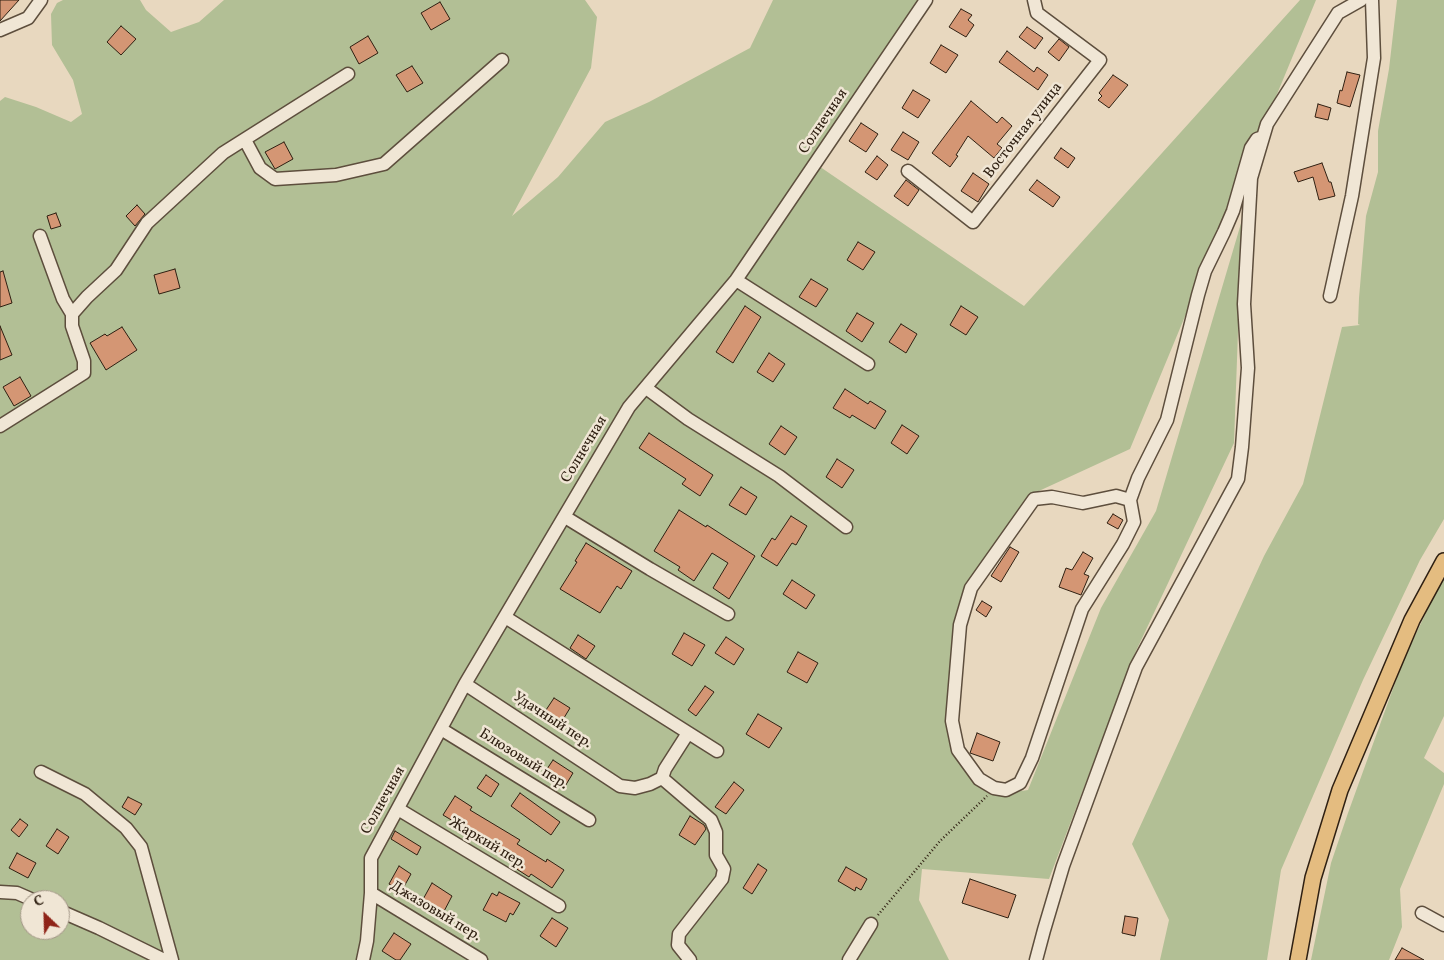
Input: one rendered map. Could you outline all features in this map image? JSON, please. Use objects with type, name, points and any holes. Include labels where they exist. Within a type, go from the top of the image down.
[{"type":"main road","points":[[1298,960],[1313,878],[1340,790],[1412,620],[1444,561]]},
{"type":"street","points":[[0,30],[28,18],[41,0]]},
{"type":"street","name":"Солнечная","points":[[363,960],[367,941],[371,893],[371,858],[465,684],[630,408],[736,280],[926,0]]},
{"type":"street","name":"Восточная улица","points":[[908,171],[973,222],[1100,60],[1037,13],[1034,0]]},
{"type":"street","points":[[1036,960],[1063,866],[1136,667],[1238,479],[1248,368],[1244,304],[1251,178],[1267,124],[1338,13],[1361,0]]},
{"type":"street","points":[[1330,296],[1352,196],[1374,58],[1372,0]]},
{"type":"street","points":[[245,140],[260,168],[275,179],[336,175],[384,164],[502,60]]},
{"type":"street","points":[[72,314],[116,270],[147,223],[223,153],[348,74]]},
{"type":"street","points":[[1130,500],[1116,496],[1083,503],[1052,496],[1034,499],[971,588],[960,625],[952,721],[958,750],[979,779],[994,788],[1006,790],[1020,782],[1032,758],[1082,610],[1123,544],[1134,522],[1130,500],[1138,478],[1167,420],[1205,270],[1233,211],[1251,148],[1257,139],[1263,136]]},
{"type":"street","points":[[0,426],[84,373],[84,361],[72,326],[72,314],[63,299],[40,236]]},
{"type":"street","points":[[736,280],[868,364]]},
{"type":"street","points":[[646,388],[688,418],[779,476],[846,527]]},
{"type":"street","points":[[565,517],[728,614]]},
{"type":"street","points":[[505,617],[717,752]]},
{"type":"street","name":"Удачный пер.","points":[[465,684],[620,786],[635,788],[662,778]]},
{"type":"street","name":"Блюзовый пер.","points":[[441,728],[589,820]]},
{"type":"street","points":[[688,733],[665,769],[662,778],[711,820],[716,832],[716,855],[724,869],[722,879],[679,934],[678,945],[690,960]]},
{"type":"street","points":[[41,772],[85,794],[126,828],[141,848],[172,960]]},
{"type":"street","name":"Жаркий пер.","points":[[398,810],[559,906]]},
{"type":"street","points":[[0,892],[20,894]]},
{"type":"street","name":"Джазовый пер.","points":[[371,893],[481,960]]},
{"type":"street","points":[[1422,913],[1444,925]]},
{"type":"street","points":[[70,916],[164,960]]},
{"type":"street","points":[[849,960],[871,924]]},
{"type":"path","points":[[871,924],[940,841],[994,788]]},
{"type":"green space","points":[[63,0],[140,0],[146,10],[171,32],[199,22],[224,0],[585,0],[597,17],[591,68],[512,216],[558,177],[605,122],[649,102],[750,48],[773,0],[925,0],[810,160],[1024,306],[1300,0],[1316,0],[1130,449],[1028,496],[957,623],[959,742],[994,795],[1028,790],[1101,608],[1156,511],[1242,220],[1234,443],[1136,651],[1049,879],[922,869],[919,900],[949,960],[0,960],[0,101],[5,97],[36,107],[71,122],[82,114],[73,80],[52,45],[51,14],[57,3]]},
{"type":"green space","points":[[1397,0],[1444,0],[1444,519],[1420,560],[1363,680],[1281,870],[1267,960],[1160,960],[1169,920],[1132,844],[1264,556],[1303,484],[1342,327],[1360,325],[1358,324],[1359,298],[1366,216],[1378,172],[1378,131],[1389,69]]},
{"type":"green space","points":[[1444,575],[1444,716],[1424,758],[1444,773],[1444,784],[1400,889],[1402,927],[1389,960],[1311,960],[1331,863],[1348,813],[1403,661]]},
{"type":"building","points":[[0,0],[19,0],[0,21]]},
{"type":"building","points":[[440,2],[450,19],[431,30],[421,13]]},
{"type":"building","points":[[961,9],[972,15],[968,20],[974,25],[966,37],[949,27]]},
{"type":"building","points":[[121,26],[136,39],[121,55],[107,42]]},
{"type":"building","points":[[1027,27],[1043,38],[1035,49],[1019,37]]},
{"type":"building","points":[[368,36],[378,53],[359,64],[350,47]]},
{"type":"building","points":[[1059,39],[1069,47],[1059,61],[1048,52]]},
{"type":"building","points":[[941,45],[958,55],[946,73],[930,63]]},
{"type":"building","points":[[1007,51],[1034,72],[1037,67],[1048,75],[1038,90],[999,62]]},
{"type":"building","points":[[412,66],[423,83],[407,92],[396,75]]},
{"type":"building","points":[[1347,72],[1360,75],[1350,107],[1337,103]]},
{"type":"building","points":[[1113,75],[1128,85],[1109,108],[1098,100],[1102,96],[1099,93]]},
{"type":"building","points":[[913,90],[930,100],[918,118],[902,108]]},
{"type":"building","points":[[971,101],[997,123],[1002,117],[1012,126],[997,144],[1002,148],[994,158],[968,136],[950,167],[932,153]]},
{"type":"building","points":[[1318,104],[1331,108],[1328,120],[1315,117]]},
{"type":"building","points":[[861,123],[878,134],[866,152],[849,141]]},
{"type":"building","points":[[903,132],[919,142],[908,160],[891,150]]},
{"type":"building","points":[[284,142],[293,159],[275,169],[265,152]]},
{"type":"building","points":[[1061,148],[1075,158],[1068,168],[1054,158]]},
{"type":"building","points":[[877,156],[888,165],[877,180],[865,172]]},
{"type":"building","points":[[1322,163],[1335,196],[1319,200],[1313,177],[1298,182],[1294,172]]},
{"type":"building","points":[[973,173],[989,184],[978,202],[961,191]]},
{"type":"building","points":[[906,180],[919,190],[908,206],[894,196]]},
{"type":"building","points":[[1037,180],[1060,197],[1053,207],[1029,190]]},
{"type":"building","points":[[137,205],[145,214],[135,226],[126,216]]},
{"type":"building","points":[[56,213],[61,226],[51,229],[47,216]]},
{"type":"building","points":[[858,242],[875,252],[863,270],[847,260]]},
{"type":"building","points":[[175,269],[180,288],[159,294],[154,275]]},
{"type":"building","points":[[3,271],[12,303],[0,307],[0,272]]},
{"type":"building","points":[[811,279],[828,289],[816,307],[799,297]]},
{"type":"building","points":[[745,306],[761,317],[733,363],[716,352]]},
{"type":"building","points":[[961,306],[978,317],[966,335],[950,325]]},
{"type":"building","points":[[857,313],[874,323],[862,342],[846,331]]},
{"type":"building","points":[[901,324],[917,334],[906,353],[889,342]]},
{"type":"building","points":[[0,326],[12,355],[0,360]]},
{"type":"building","points":[[122,327],[137,350],[106,370],[90,343]]},
{"type":"building","points":[[769,353],[785,364],[773,382],[757,372]]},
{"type":"building","points":[[20,377],[31,396],[14,406],[3,387]]},
{"type":"building","points":[[845,389],[868,404],[870,401],[886,411],[875,429],[852,415],[850,418],[833,408]]},
{"type":"building","points":[[902,425],[919,436],[907,454],[891,443]]},
{"type":"building","points":[[781,426],[797,437],[785,455],[769,444]]},
{"type":"building","points":[[649,433],[713,475],[700,496],[682,484],[686,479],[639,448]]},
{"type":"building","points":[[837,459],[854,470],[842,488],[826,477]]},
{"type":"building","points":[[741,487],[757,497],[746,515],[729,505]]},
{"type":"building","points":[[679,510],[706,527],[707,525],[755,556],[729,599],[713,588],[728,563],[712,553],[694,581],[678,570],[680,567],[654,551]]},
{"type":"building","points":[[1113,514],[1123,520],[1118,529],[1107,523]]},
{"type":"building","points":[[791,516],[807,526],[796,545],[792,543],[777,566],[761,556],[772,538],[775,540]]},
{"type":"building","points":[[586,543],[632,571],[621,589],[617,586],[600,613],[560,589],[577,562],[575,561]]},
{"type":"building","points":[[1010,547],[1019,552],[1001,582],[991,576]]},
{"type":"building","points":[[1083,552],[1093,558],[1084,574],[1089,576],[1081,595],[1059,587],[1066,568],[1072,570]]},
{"type":"building","points":[[792,580],[815,595],[806,609],[783,594]]},
{"type":"building","points":[[982,601],[992,607],[986,617],[976,610]]},
{"type":"building","points":[[684,633],[705,645],[692,666],[672,654]]},
{"type":"building","points":[[578,635],[595,646],[586,659],[570,648]]},
{"type":"building","points":[[726,637],[744,649],[734,665],[715,653]]},
{"type":"building","points":[[798,652],[818,663],[807,683],[787,672]]},
{"type":"building","points":[[705,686],[714,692],[696,716],[688,710]]},
{"type":"building","points":[[554,698],[570,708],[559,726],[542,716]]},
{"type":"building","points":[[758,714],[782,728],[769,748],[746,734]]},
{"type":"building","points":[[977,733],[1000,742],[993,761],[970,753]]},
{"type":"building","points":[[553,760],[573,773],[564,788],[543,775]]},
{"type":"building","points":[[486,775],[499,784],[491,797],[477,788]]},
{"type":"building","points":[[734,782],[744,790],[726,814],[715,807]]},
{"type":"building","points":[[520,793],[560,822],[551,835],[511,806]]},
{"type":"building","points":[[455,796],[472,807],[470,810],[520,840],[517,844],[546,862],[547,859],[564,870],[552,888],[531,874],[529,877],[512,866],[515,863],[466,833],[468,830],[443,815]]},
{"type":"building","points":[[128,797],[142,804],[135,815],[122,807]]},
{"type":"building","points":[[690,816],[704,825],[706,829],[695,845],[679,835]]},
{"type":"building","points":[[20,819],[28,825],[19,837],[11,830]]},
{"type":"building","points":[[57,829],[69,837],[58,854],[46,846]]},
{"type":"building","points":[[395,831],[421,847],[417,855],[391,839]]},
{"type":"building","points":[[17,853],[36,863],[28,878],[9,868]]},
{"type":"building","points":[[758,864],[767,870],[752,894],[743,888]]},
{"type":"building","points":[[399,866],[411,874],[401,892],[389,884]]},
{"type":"building","points":[[846,867],[867,879],[861,890],[856,887],[855,891],[838,881]]},
{"type":"building","points":[[970,879],[1016,895],[1008,918],[962,903]]},
{"type":"building","points":[[432,883],[452,896],[441,917],[421,903]]},
{"type":"building","points":[[499,892],[520,903],[513,915],[510,913],[506,922],[483,910],[492,893],[497,896]]},
{"type":"building","points":[[1125,916],[1138,918],[1135,936],[1122,933]]},
{"type":"building","points":[[552,918],[568,928],[556,947],[540,936]]},
{"type":"building","points":[[394,933],[411,944],[400,960],[396,960],[382,951]]},
{"type":"building","points":[[1402,948],[1424,960],[1395,960]]}]
